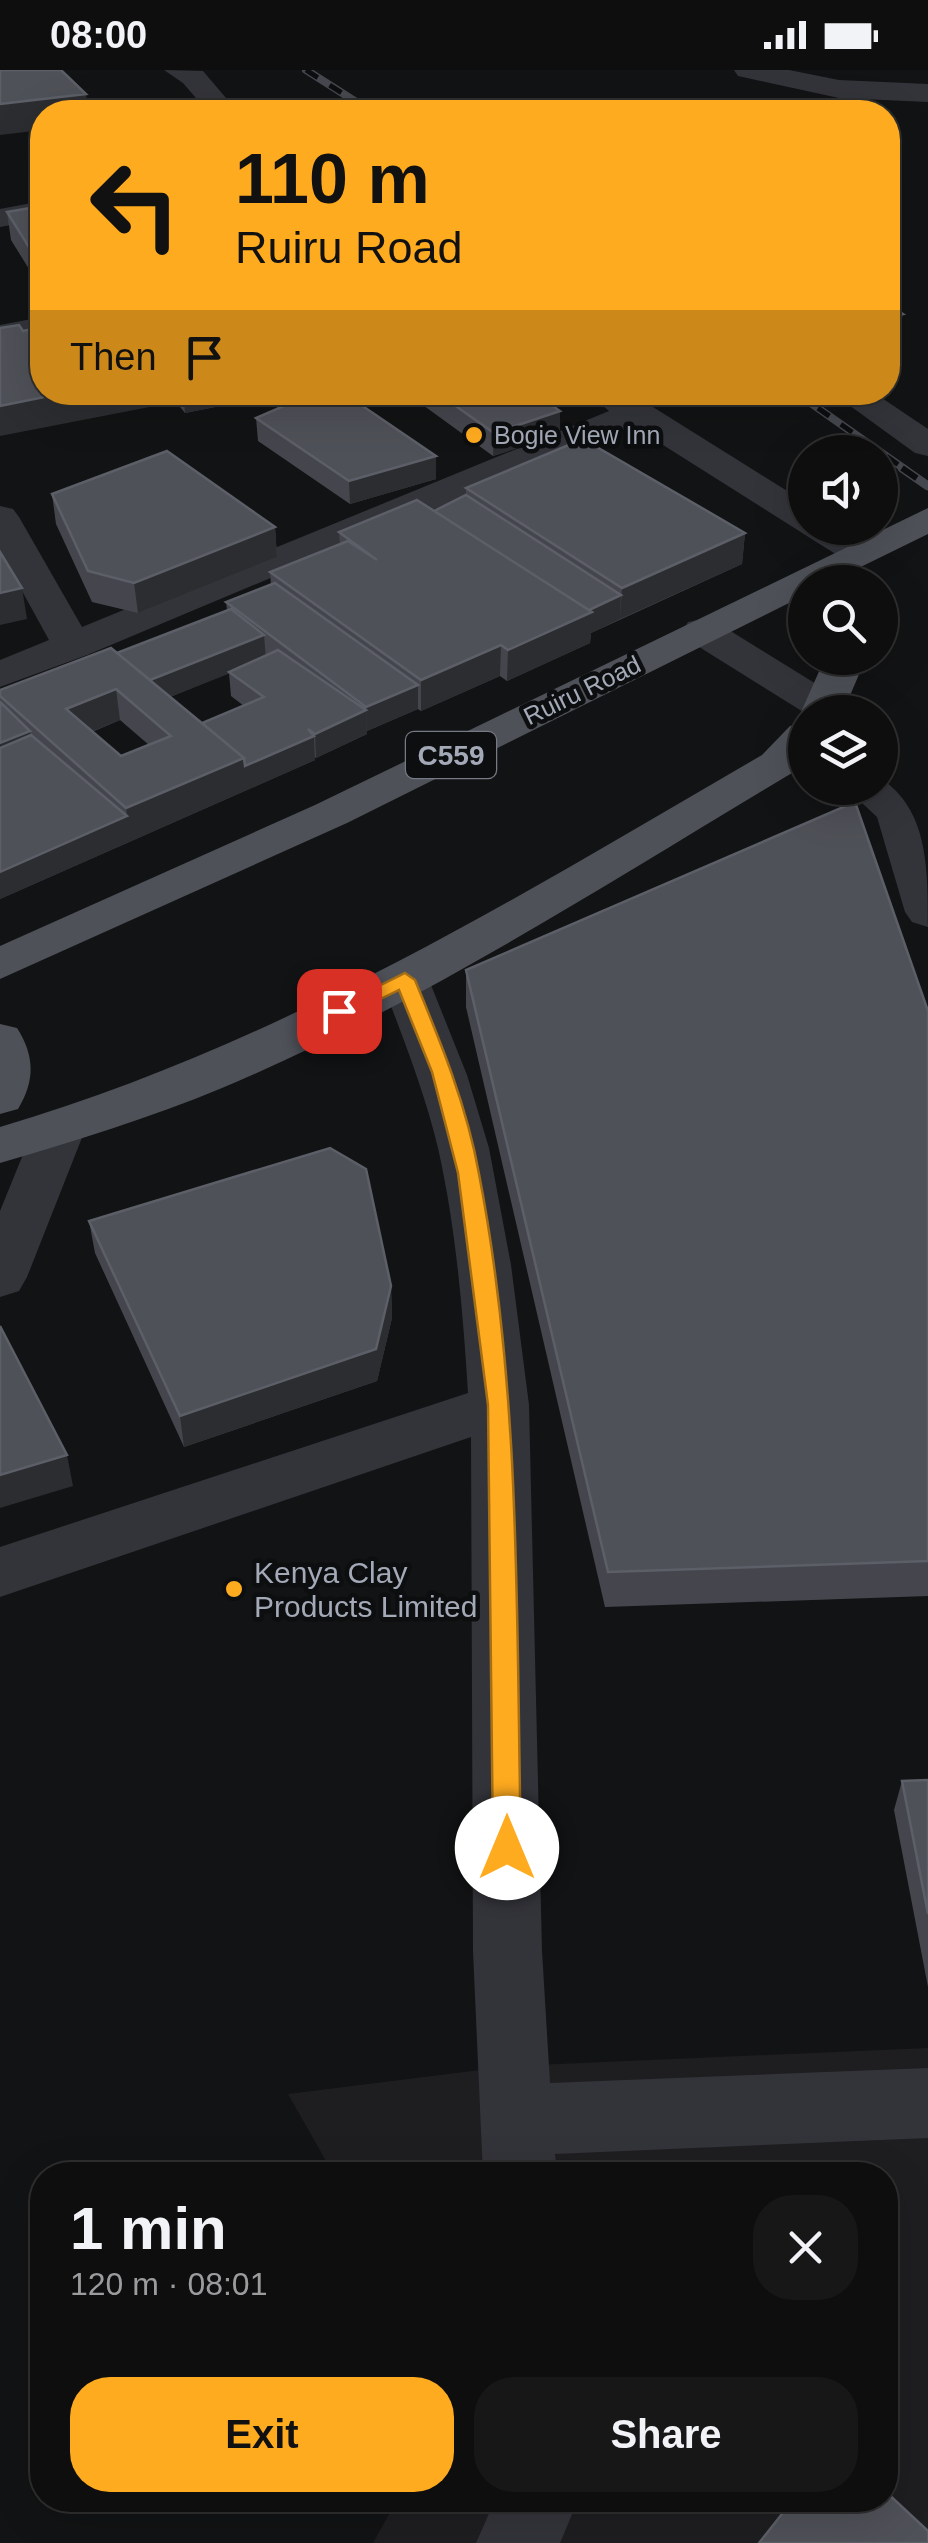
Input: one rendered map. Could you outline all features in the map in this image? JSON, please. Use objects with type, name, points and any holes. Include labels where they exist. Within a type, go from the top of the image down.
[{"type":"main road","name":"Ruiru Road","points":[[0,964],[331,814],[702,631],[890,547]]},
{"type":"main road","points":[[0,1145],[59,1130],[174,1090],[405,980],[777,764],[788,751]]},
{"type":"main road","points":[[0,1040],[4,1046],[7,1084],[0,1097]]},
{"type":"street","points":[[178,70],[192,78],[213,100]]},
{"type":"street","points":[[748,70],[839,89],[928,94]]},
{"type":"street","points":[[0,218],[30,212]]},
{"type":"street","points":[[0,335],[30,329]]},
{"type":"street","points":[[0,675],[615,405]]},
{"type":"street","points":[[622,405],[788,508]]},
{"type":"street","points":[[868,405],[928,445]]},
{"type":"street","points":[[0,517],[73,646]]},
{"type":"street","points":[[702,631],[788,696]]},
{"type":"street","points":[[898,780],[928,779]]},
{"type":"street","points":[[890,805],[898,811],[928,912]]},
{"type":"street","points":[[405,980],[442,1072],[468,1173],[500,1405],[507,1920],[518,2148],[928,2103]]},
{"type":"street","points":[[0,1277],[59,1130]]},
{"type":"street","points":[[0,1572],[500,1405]]},
{"type":"street","points":[[518,2543],[532,2512]]},
{"type":"shaded area","points":[[928,2048],[928,2543],[373,2543],[390,2512],[898,2512],[898,2162],[327,2162],[288,2094],[513,2066]]},
{"type":"building","points":[[0,70],[61,70],[86,94],[30,100],[0,104]]},
{"type":"building","points":[[30,208],[30,249],[7,212]]},
{"type":"building","points":[[19,325],[23,331],[30,330],[30,400],[0,406],[0,328]]},
{"type":"building","points":[[286,405],[361,405],[436,456],[349,481],[256,418]]},
{"type":"building","points":[[454,405],[551,405],[560,411],[494,433]]},
{"type":"building","points":[[583,439],[745,533],[622,588],[466,488]]},
{"type":"building","points":[[167,451],[275,527],[134,583],[88,571],[52,494]]},
{"type":"building","points":[[466,495],[621,595],[589,610],[434,511]]},
{"type":"building","points":[[417,500],[592,612],[508,650],[501,645],[421,680],[270,572],[348,541],[377,560],[339,532]]},
{"type":"building","points":[[0,552],[22,588],[0,593]]},
{"type":"building","points":[[275,583],[418,685],[366,707],[226,602]]},
{"type":"building","points":[[231,609],[264,635],[150,680],[117,653]]},
{"type":"building","points":[[111,648],[244,758],[126,808],[0,696],[0,690]],"holes":[[[116,689],[171,736],[121,756],[66,709]]]},
{"type":"building","points":[[278,650],[366,710],[315,734],[308,729],[314,736],[245,766],[244,758],[202,723],[264,697],[229,672]]},
{"type":"building","points":[[0,702],[30,731],[0,743]]},
{"type":"building","points":[[31,735],[127,816],[0,872],[0,748]]},
{"type":"building","points":[[848,805],[856,805],[928,1011],[928,1561],[608,1572],[466,970]]},
{"type":"building","points":[[330,1148],[366,1169],[391,1286],[376,1349],[180,1416],[89,1221]]},
{"type":"building","points":[[0,1326],[67,1455],[0,1475]]},
{"type":"building","points":[[928,1780],[928,1914],[902,1781]]},
{"type":"building","points":[[898,2503],[928,2531],[928,2543],[759,2543],[784,2512],[898,2512]]},
{"type":"railway","points":[[306,70],[353,100]]},
{"type":"railway","points":[[814,405],[906,470]]},
{"type":"railway","points":[[902,468],[928,486]]},
{"type":"place","name":"Bogie View Inn","points":[[474,435]]},
{"type":"place","name":"Kenya Clay Products Limited","points":[[234,1589]]},
{"type":"route","points":[[339,1011],[405,980],[442,1072],[468,1173],[500,1405],[507,1848]]}]
